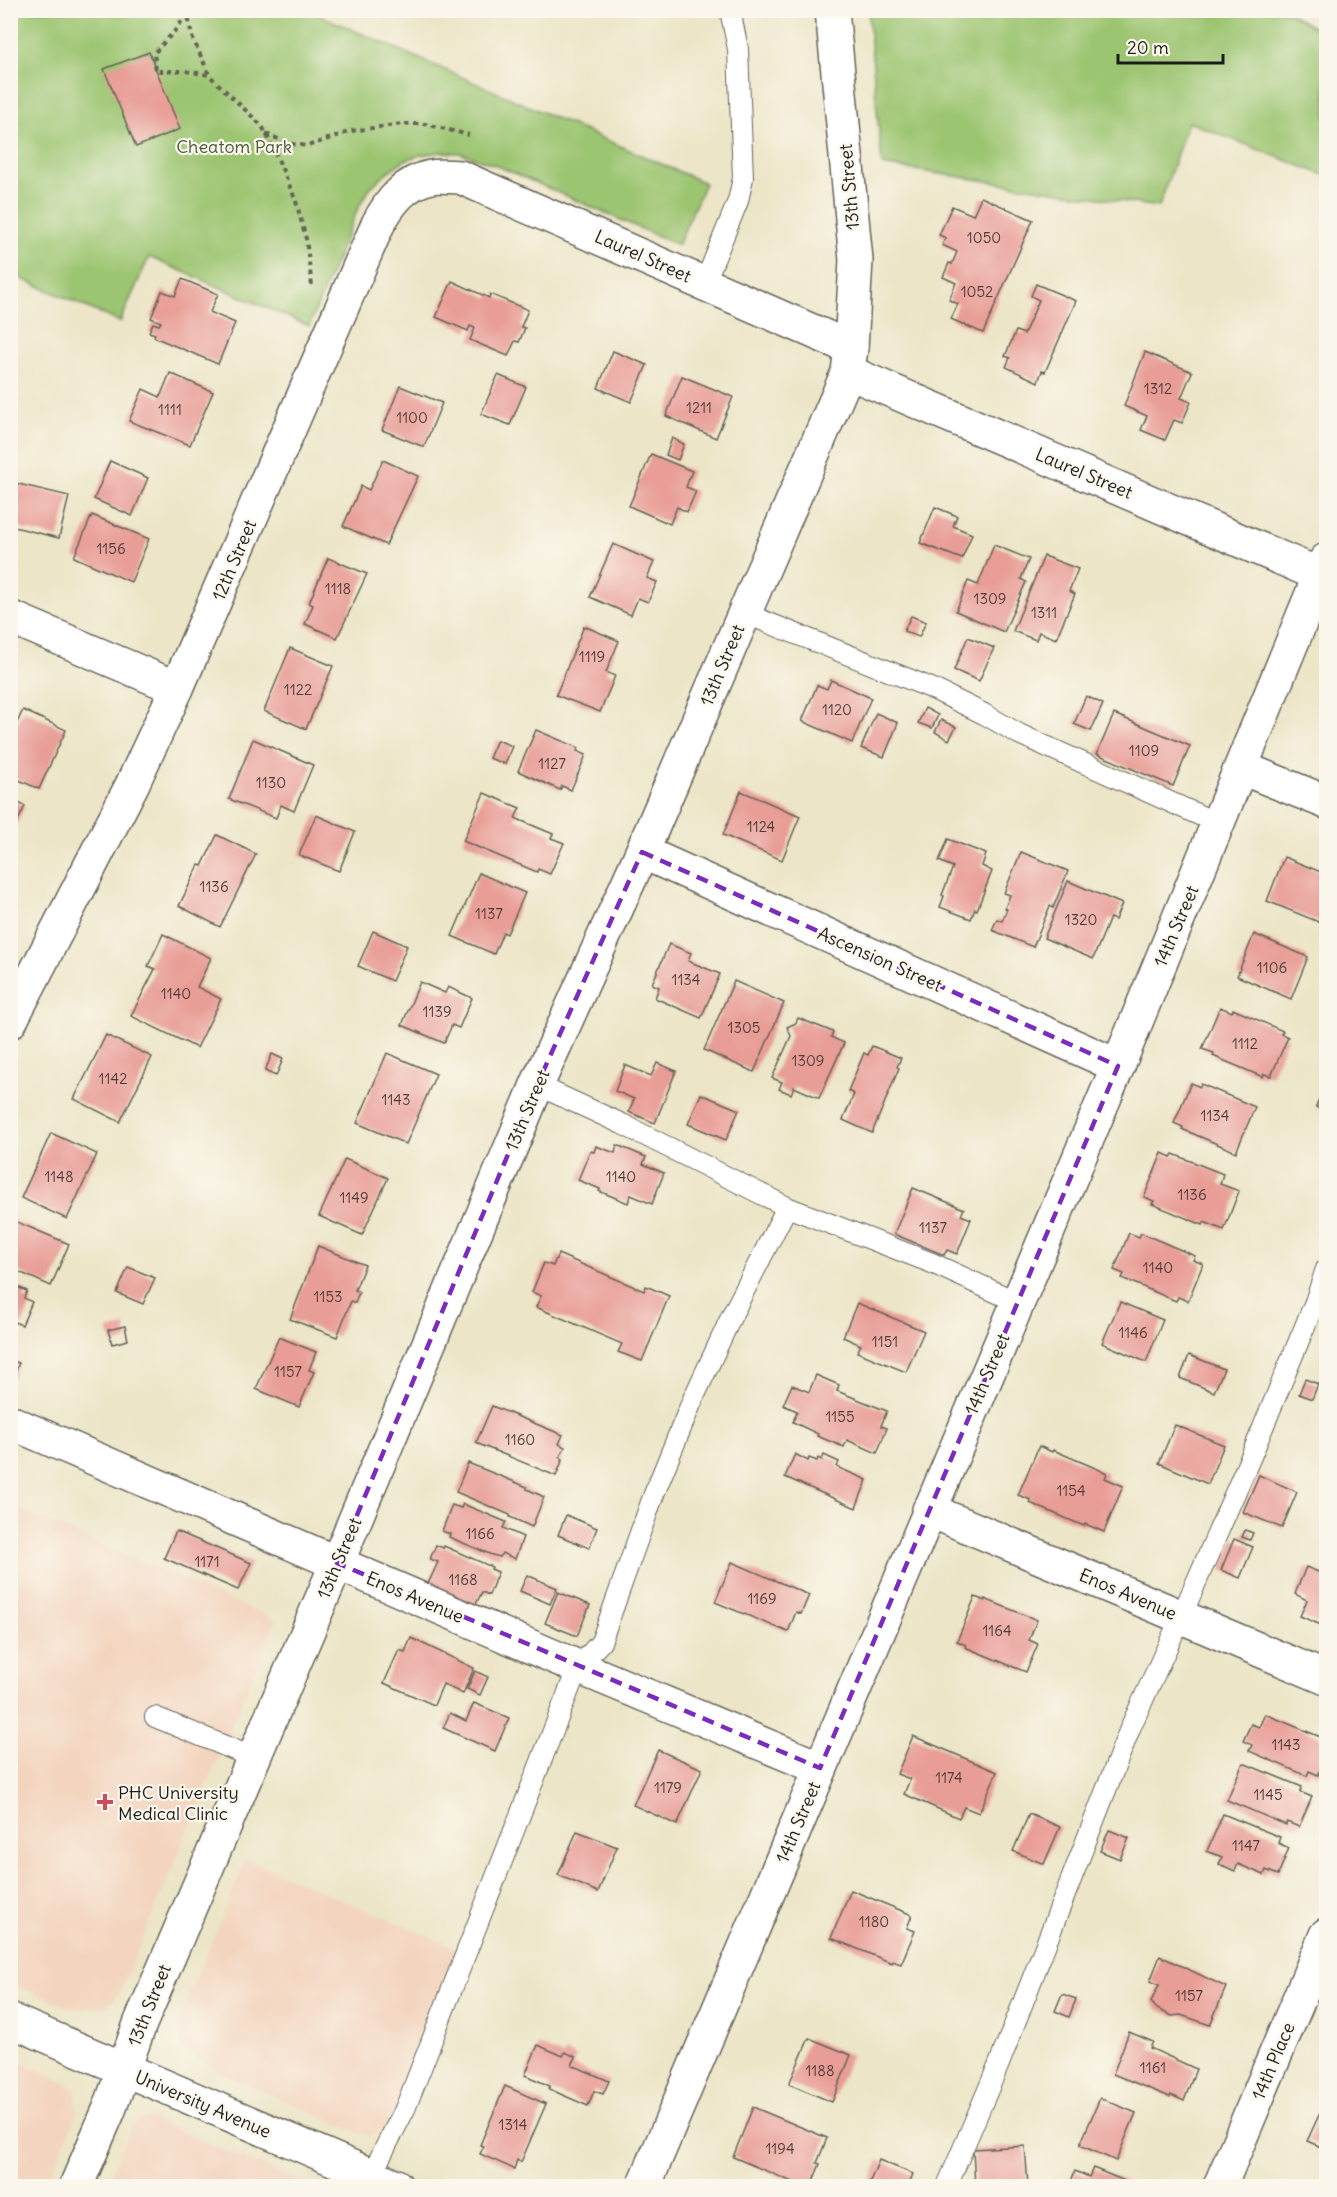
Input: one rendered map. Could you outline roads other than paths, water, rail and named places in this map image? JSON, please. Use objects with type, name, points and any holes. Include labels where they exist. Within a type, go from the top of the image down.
[{"type":"street","name":"13th Street","points":[[76,2187],[140,2024],[337,1563],[537,1084],[642,852],[850,360],[856,260],[832,10]]},
{"type":"street","name":"12th Street","points":[[10,1022],[132,785],[177,688],[378,224],[391,201],[409,186],[431,177],[460,177],[501,194]]},
{"type":"street","name":"Laurel Street","points":[[501,194],[705,282],[850,360],[1323,567]]},
{"type":"street","name":"14th Street","points":[[644,2187],[1118,1066],[1323,567]]},
{"type":"street","points":[[10,617],[177,688]]},
{"type":"street","points":[[1242,768],[1326,802]]},
{"type":"street","name":"Ascension Street","points":[[642,852],[1118,1066]]},
{"type":"street","name":"Enos Avenue","points":[[10,1422],[578,1668],[820,1768]]},
{"type":"street","name":"Enos Avenue","points":[[929,1510],[1326,1678]]},
{"type":"street","name":"14th Place","points":[[1220,2187],[1326,1935]]},
{"type":"street","name":"University Avenue","points":[[10,2020],[378,2183]]},
{"type":"lane","points":[[705,282],[738,201],[743,178],[738,49],[730,10]]},
{"type":"lane","points":[[744,613],[931,688],[1019,734],[1219,824]]},
{"type":"lane","points":[[537,1084],[787,1207],[932,1263],[1017,1302]]},
{"type":"lane","points":[[378,2183],[578,1668],[601,1642],[654,1494],[693,1399],[733,1313],[787,1207]]},
{"type":"lane","points":[[947,2187],[1007,2044],[1131,1726],[1181,1617],[1282,1383],[1326,1269]]},
{"type":"lane","points":[[155,1717],[254,1758]]},
{"type":"place","name":"PHC University Medical Clinic","points":[[105,1802]]},
{"type":"park label","name":"Cheatom Park","points":[[234,146]]}]
